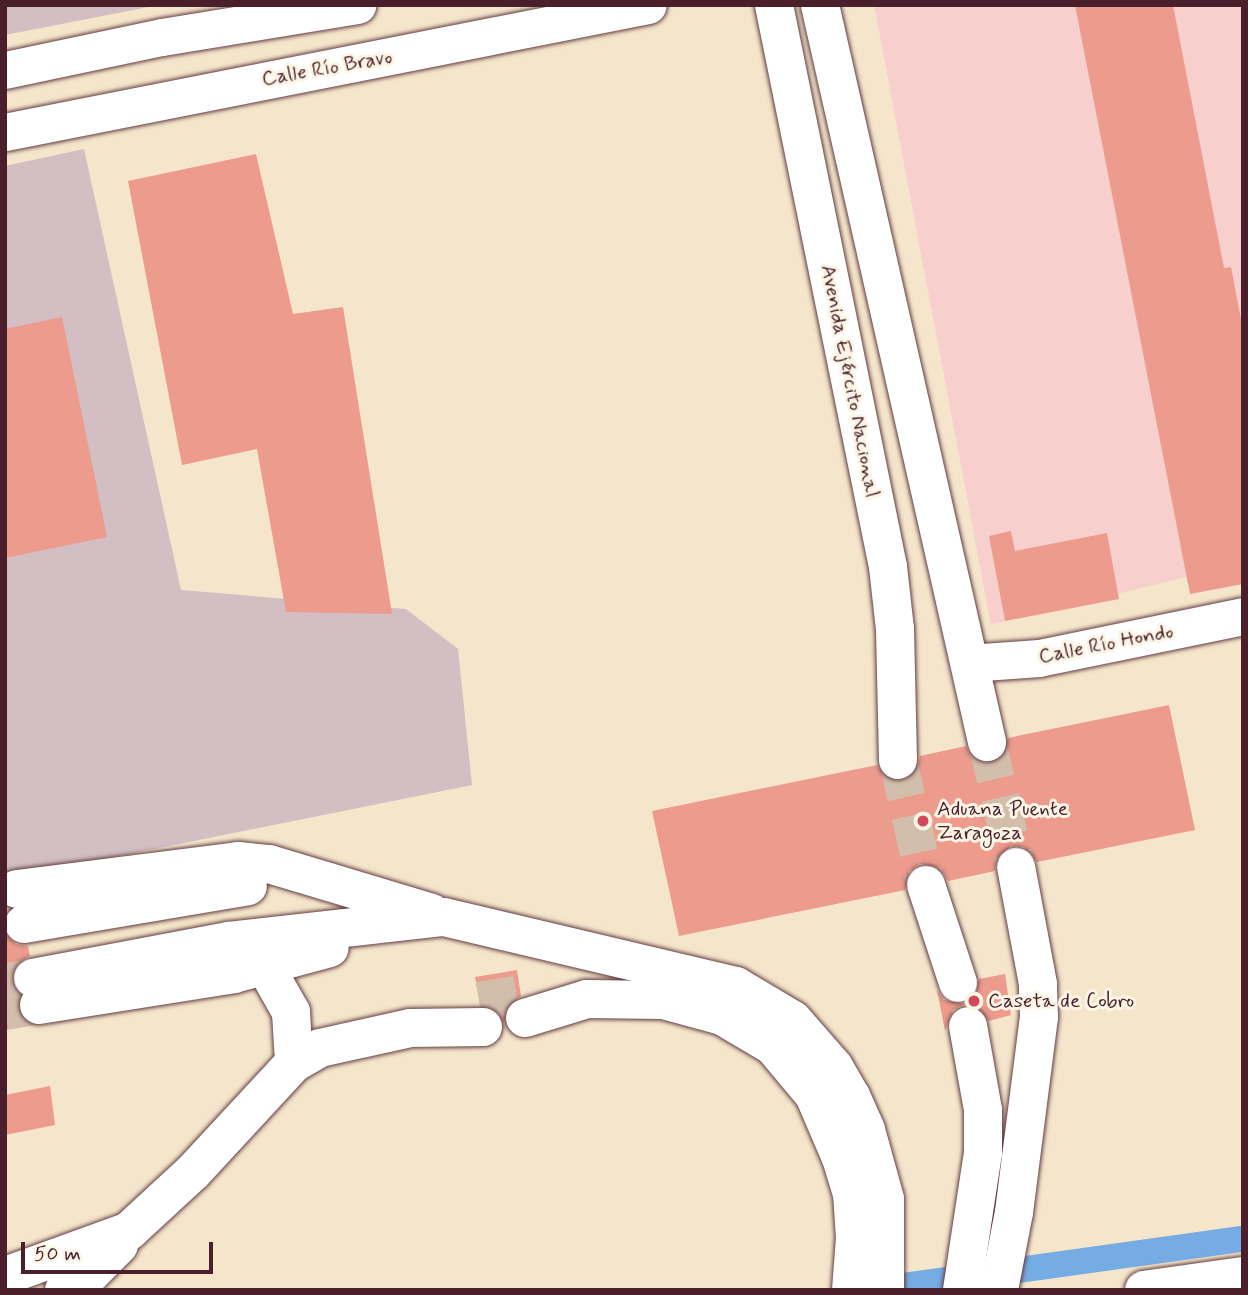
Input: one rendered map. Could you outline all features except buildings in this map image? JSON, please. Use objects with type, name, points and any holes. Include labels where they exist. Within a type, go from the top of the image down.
[{"type":"main road","name":"Avenida Ejército Nacional","points":[[774,5],[888,567],[898,681],[898,760]]},
{"type":"main road","points":[[820,5],[987,742]]},
{"type":"main road","points":[[28,950],[238,861],[269,864],[444,917],[619,961],[694,973],[736,986],[793,1020],[834,1067],[852,1096],[878,1166],[871,1235],[851,1290]]},
{"type":"main road","points":[[999,1290],[1014,1212],[1039,1017],[1038,984],[1016,867]]},
{"type":"main road","points":[[926,885],[958,983]]},
{"type":"main road","points":[[28,950],[229,942],[444,917]]},
{"type":"main road","points":[[28,950],[265,966],[444,917]]},
{"type":"main road","points":[[265,966],[291,1012],[294,1063]]},
{"type":"main road","points":[[523,1006],[587,999],[633,998],[693,1006],[750,1029],[773,1046],[797,1069],[830,1124],[852,1193],[871,1235],[885,1290]]},
{"type":"main road","points":[[64,1290],[110,1258],[129,1231],[193,1172],[294,1063],[320,1048],[481,1014]]},
{"type":"main road","points":[[962,1290],[972,1231],[983,1110],[968,1026]]},
{"type":"main road","points":[[5,1276],[129,1231]]},
{"type":"main road","points":[[1143,1290],[1243,1276]]},
{"type":"street","points":[[5,70],[357,5]]},
{"type":"street","name":"Calle Río Bravo","points":[[5,132],[72,115],[648,5]]},
{"type":"street","points":[[279,18],[292,73]]},
{"type":"street","points":[[64,57],[72,115]]},
{"type":"street","name":"Calle Río Hondo","points":[[969,663],[1039,658],[1243,616]]},
{"type":"shaded area","points":[[5,5],[159,5],[5,35]]},
{"type":"shaded area","points":[[874,5],[1243,5],[1243,563],[991,625]]},
{"type":"shaded area","points":[[84,149],[181,590],[406,609],[458,649],[472,785],[5,879],[5,166]]},
{"type":"waterway","points":[[874,1290],[1243,1239]]},
{"type":"tunnel","points":[[987,742],[1016,867]]},
{"type":"tunnel","points":[[898,760],[926,885]]},
{"type":"tunnel","points":[[5,982],[33,978]]},
{"type":"tunnel","points":[[479,1001],[521,994]]},
{"type":"tunnel","points":[[5,1011],[39,1005]]},
{"type":"place","name":"Aduana Puente Zaragoza","points":[[923,821]]},
{"type":"place","name":"Caseta de Cobro","points":[[974,1001]]}]
